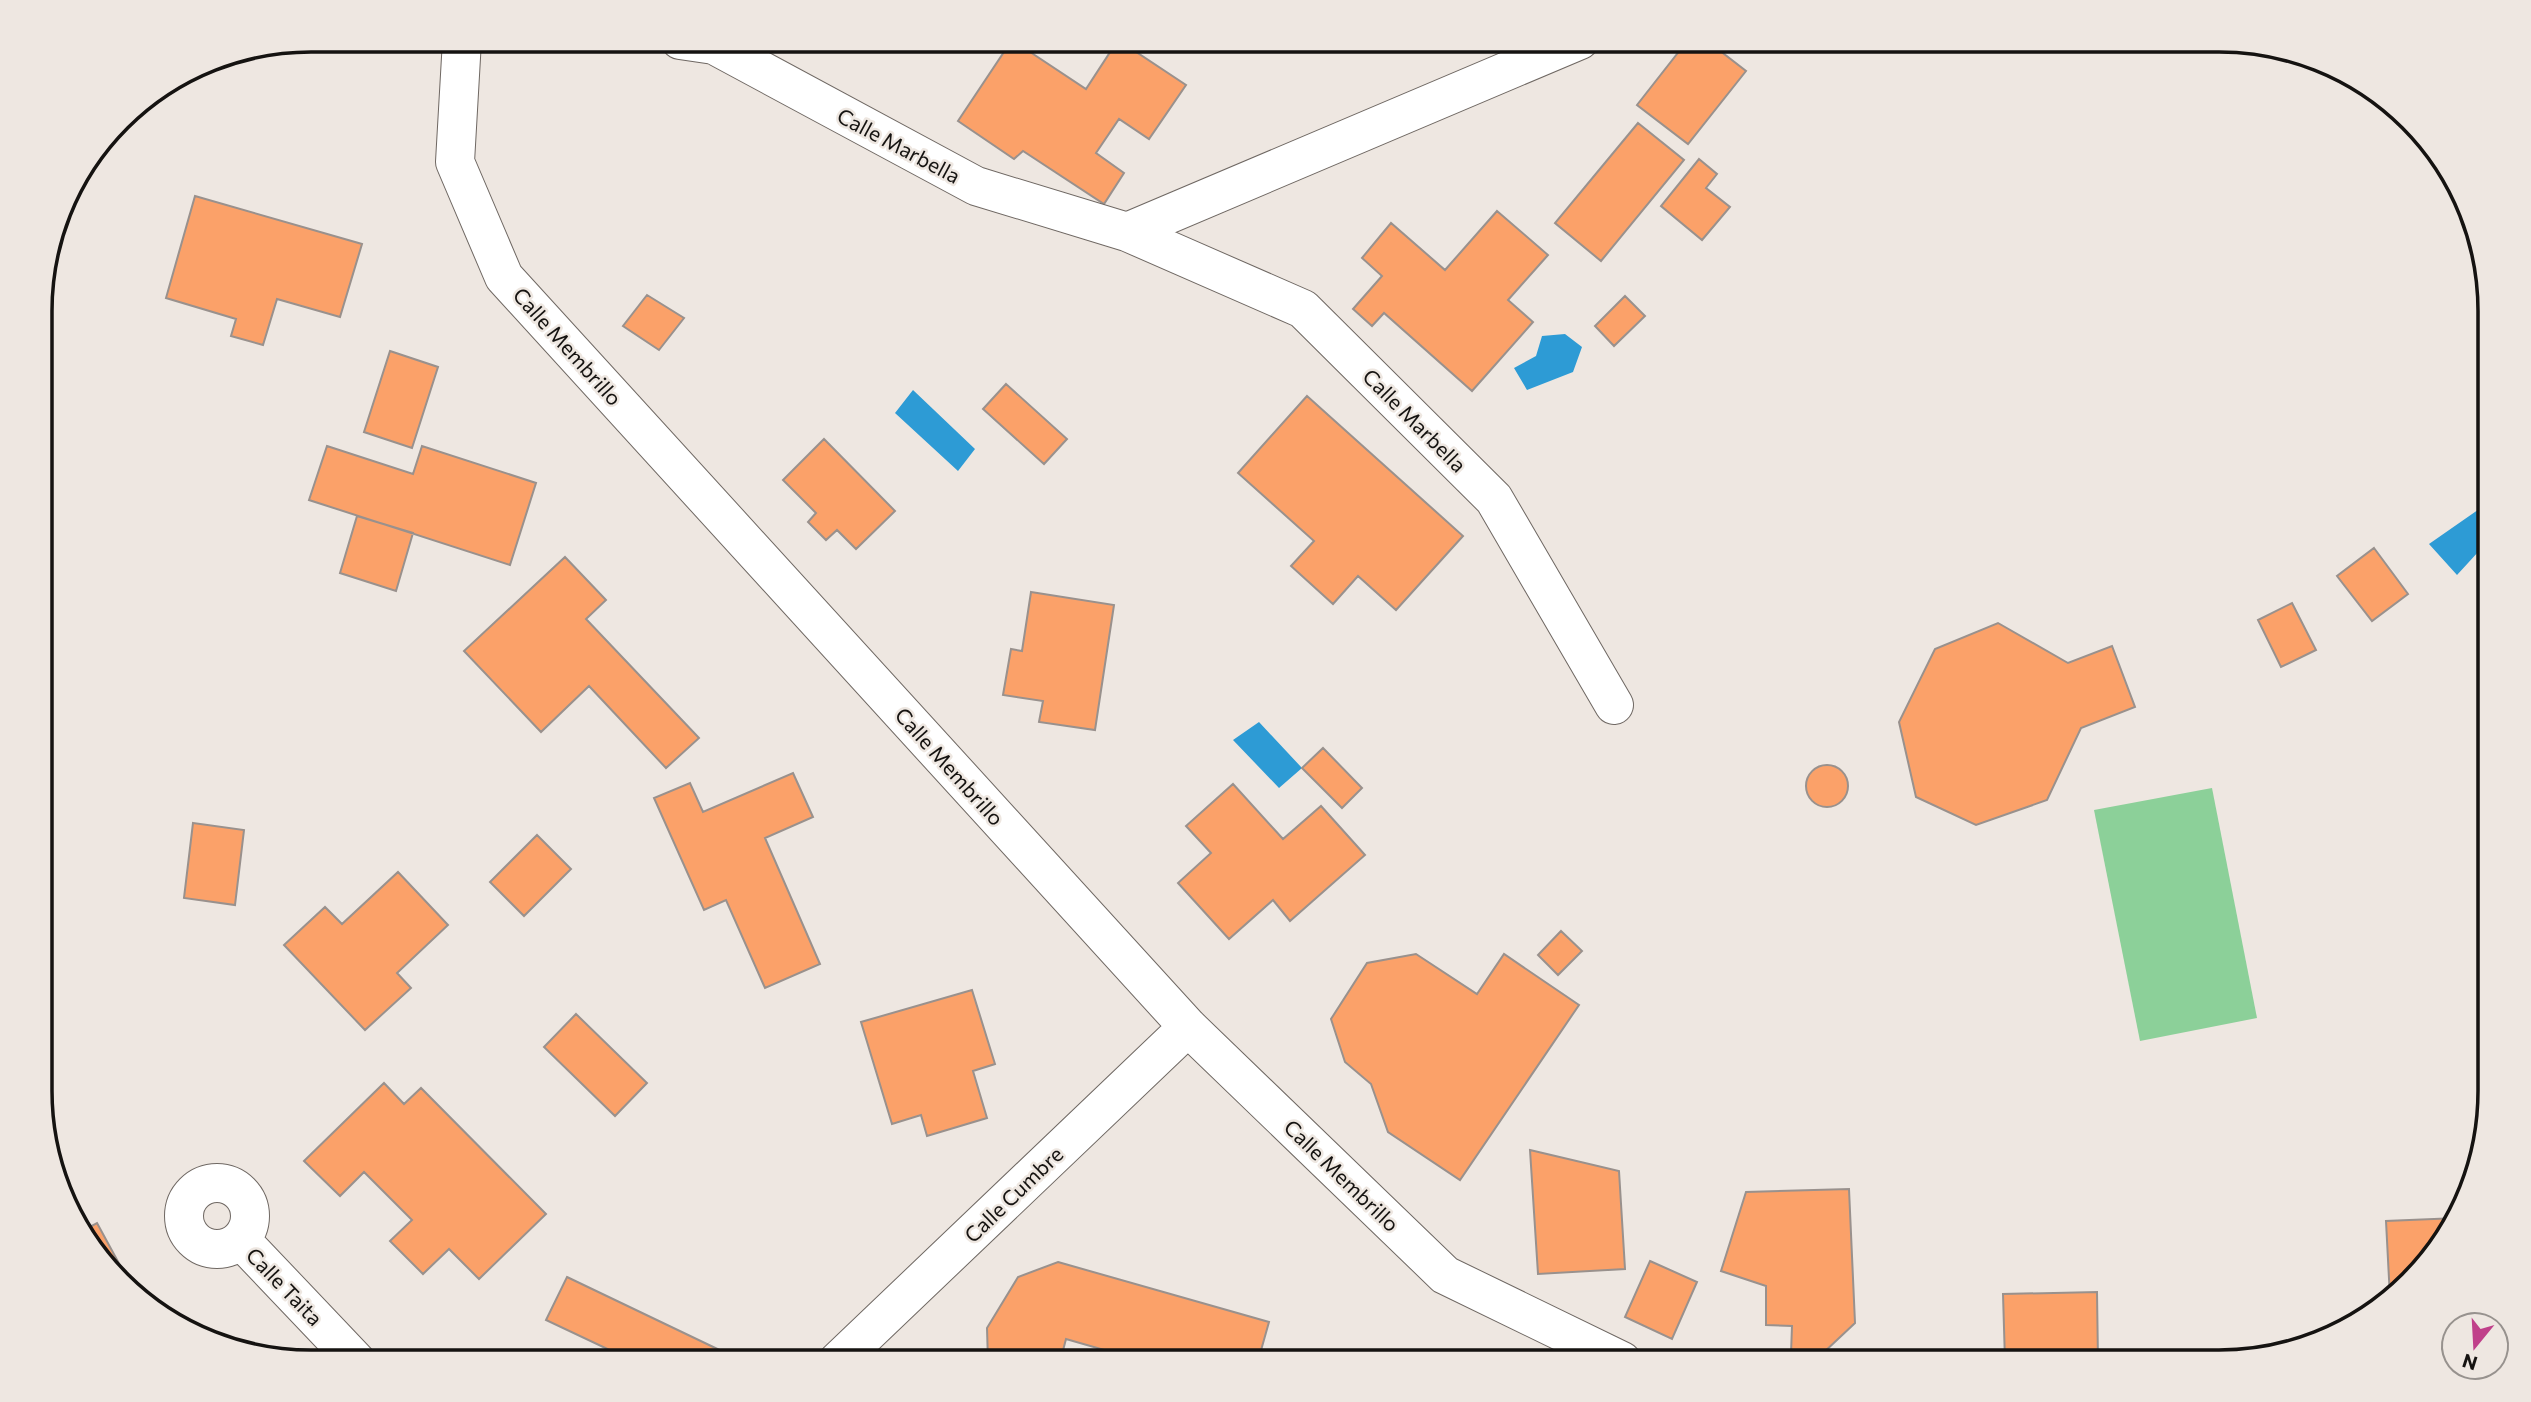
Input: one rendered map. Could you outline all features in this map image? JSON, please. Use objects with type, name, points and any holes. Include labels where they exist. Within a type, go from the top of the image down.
[{"type":"street","name":"Calle Membrillo","points":[[461,52],[455,162],[505,277],[1188,1027],[1445,1275],[1599,1350]]},
{"type":"street","name":"Calle Marbella","points":[[727,52],[976,186],[1127,232],[1303,309],[1494,499],[1614,705]]},
{"type":"street","points":[[1127,232],[1552,52]]},
{"type":"street","name":"Calle Cumbre","points":[[850,1350],[1188,1027]]},
{"type":"street","name":"Calle Taita","points":[[241,1240],[346,1350]]},
{"type":"green space","points":[[2212,788],[2257,1018],[2140,1041],[2094,810]]},
{"type":"water","points":[[1565,334],[1582,347],[1573,372],[1527,390],[1514,368],[1536,356],[1542,336]]},
{"type":"water","points":[[913,390],[975,449],[958,471],[895,413]]},
{"type":"water","points":[[2478,510],[2478,552],[2457,575],[2429,544]]},
{"type":"water","points":[[1259,722],[1302,768],[1279,788],[1233,740]]},
{"type":"building","points":[[1004,52],[1030,52],[1086,89],[1110,52],[1136,52],[1186,85],[1149,139],[1119,119],[1096,153],[1124,173],[1104,204],[1023,151],[1014,159],[958,121]]},
{"type":"building","points":[[1679,52],[1721,52],[1746,71],[1688,144],[1637,105]]},
{"type":"building","points":[[1638,123],[1684,160],[1601,261],[1555,223]]},
{"type":"building","points":[[1699,159],[1717,174],[1706,188],[1730,207],[1702,240],[1661,206]]},
{"type":"building","points":[[195,196],[362,244],[340,317],[277,299],[263,345],[231,336],[236,319],[166,298]]},
{"type":"building","points":[[1497,211],[1548,255],[1508,300],[1533,322],[1472,391],[1384,313],[1372,326],[1353,309],[1382,276],[1362,258],[1391,223],[1445,270]]},
{"type":"building","points":[[647,295],[684,318],[659,350],[623,326]]},
{"type":"building","points":[[1625,296],[1645,316],[1614,346],[1595,326]]},
{"type":"building","points":[[390,351],[438,367],[412,448],[364,432]]},
{"type":"building","points":[[1006,384],[1067,439],[1044,464],[983,409]]},
{"type":"building","points":[[1307,396],[1463,536],[1396,610],[1358,576],[1333,604],[1291,566],[1314,541],[1238,473]]},
{"type":"building","points":[[824,439],[895,511],[856,549],[837,530],[826,540],[808,522],[816,513],[783,480]]},
{"type":"building","points":[[327,446],[413,474],[422,446],[536,483],[510,565],[309,500]]},
{"type":"building","points":[[357,516],[413,533],[396,591],[340,573]]},
{"type":"building","points":[[2374,548],[2408,594],[2372,621],[2337,576]]},
{"type":"building","points":[[565,557],[606,600],[586,619],[699,738],[666,768],[589,686],[541,732],[464,651]]},
{"type":"building","points":[[1031,592],[1114,605],[1095,730],[1039,722],[1043,701],[1003,695],[1011,649],[1022,651]]},
{"type":"building","points":[[2292,603],[2316,650],[2281,667],[2258,620]]},
{"type":"building","points":[[1998,623],[2068,663],[2112,646],[2135,707],[2081,728],[2047,800],[1976,825],[1916,797],[1899,722],[1935,649]]},
{"type":"building","points":[[1323,748],[1362,788],[1342,808],[1302,768]]},
{"type":"building","points":[[1827,765],[1842,771],[1848,786],[1842,801],[1827,807],[1812,801],[1806,786],[1812,771]]},
{"type":"building","points":[[793,773],[813,817],[765,838],[820,964],[765,988],[726,900],[704,910],[654,798],[690,783],[703,812]]},
{"type":"building","points":[[1233,784],[1283,839],[1321,806],[1365,855],[1290,921],[1273,900],[1229,939],[1178,883],[1211,853],[1186,826]]},
{"type":"building","points":[[193,823],[244,830],[235,905],[184,898]]},
{"type":"building","points":[[537,835],[571,869],[524,916],[490,882]]},
{"type":"building","points":[[398,872],[448,925],[397,973],[411,988],[365,1030],[284,945],[325,907],[342,924]]},
{"type":"building","points":[[1561,931],[1582,951],[1558,975],[1538,955]]},
{"type":"building","points":[[1416,954],[1477,994],[1504,954],[1579,1005],[1460,1180],[1388,1132],[1371,1084],[1345,1062],[1331,1019],[1367,963]]},
{"type":"building","points":[[972,990],[995,1064],[973,1071],[987,1118],[927,1136],[921,1115],[892,1124],[861,1022]]},
{"type":"building","points":[[576,1014],[647,1083],[615,1116],[544,1047]]},
{"type":"building","points":[[384,1083],[404,1104],[421,1088],[546,1214],[479,1279],[449,1249],[423,1274],[390,1241],[412,1220],[364,1172],[340,1196],[304,1161]]},
{"type":"building","points":[[1530,1150],[1619,1171],[1625,1269],[1538,1274]]},
{"type":"building","points":[[1849,1189],[1855,1323],[1826,1350],[1791,1350],[1792,1326],[1766,1325],[1766,1286],[1721,1271],[1746,1192]]},
{"type":"building","points":[[2445,1219],[2425,1248],[2389,1286],[2386,1221]]},
{"type":"building","points":[[97,1223],[119,1263],[106,1248],[91,1226]]},
{"type":"building","points":[[1650,1261],[1697,1282],[1672,1339],[1625,1317]]},
{"type":"building","points":[[1058,1262],[1269,1322],[1261,1350],[1104,1350],[1066,1339],[1063,1350],[988,1350],[987,1328],[1018,1277]]},
{"type":"building","points":[[567,1277],[720,1350],[610,1350],[546,1320]]},
{"type":"building","points":[[2097,1292],[2098,1350],[2005,1350],[2003,1294]]}]
